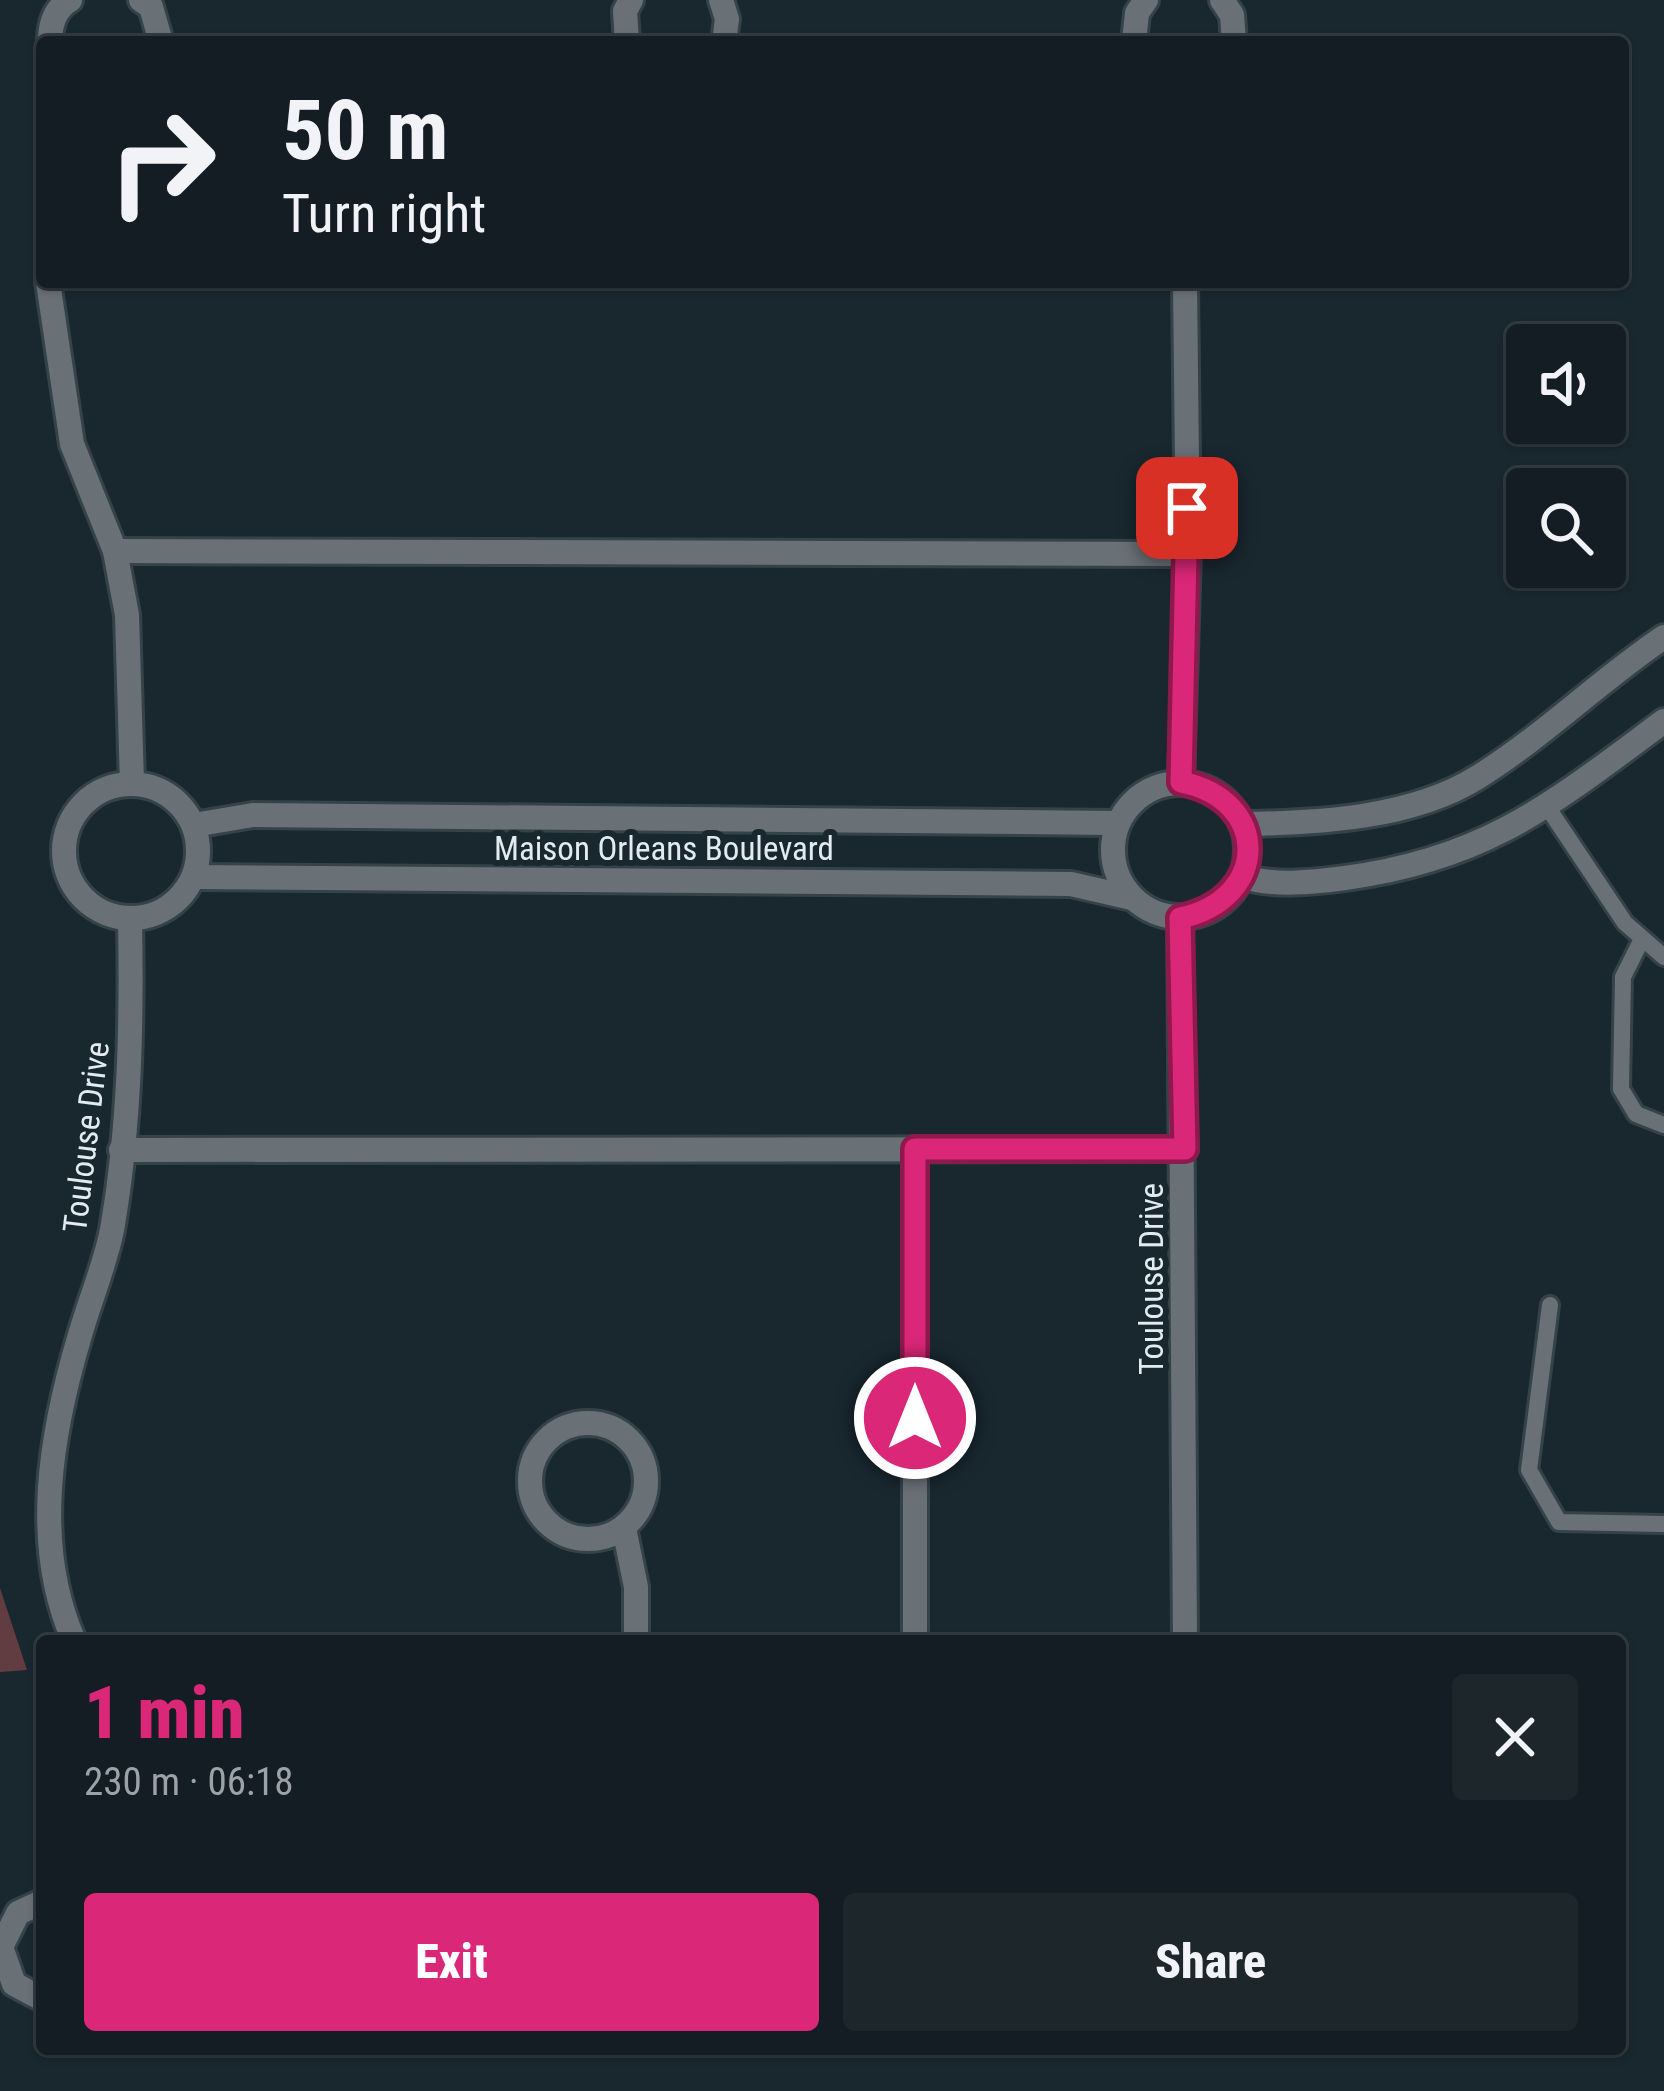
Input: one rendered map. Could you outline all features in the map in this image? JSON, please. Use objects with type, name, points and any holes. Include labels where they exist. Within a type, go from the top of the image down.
[{"type":"street","points":[[50,36],[50,27],[70,0]]},
{"type":"street","points":[[141,0],[151,8],[159,36]]},
{"type":"street","points":[[627,36],[625,11],[631,0]]},
{"type":"street","points":[[721,0],[724,36]]},
{"type":"street","points":[[1135,36],[1137,13],[1146,0]]},
{"type":"street","points":[[1222,0],[1232,15],[1234,36]]},
{"type":"street","points":[[49,288],[72,444],[115,551],[127,615],[132,783]]},
{"type":"street","points":[[1181,782],[1187,554],[1185,288]]},
{"type":"street","points":[[115,551],[1187,554]]},
{"type":"street","points":[[1244,824],[1320,823],[1412,803],[1476,779],[1664,637]]},
{"type":"street","points":[[1244,876],[1322,881],[1409,869],[1485,844],[1664,721]]},
{"type":"street","points":[[1132,898],[1117,875],[1112,849],[1118,823],[1132,801],[1155,787],[1181,782],[1207,787],[1229,802],[1244,824],[1249,850],[1244,876],[1228,898],[1206,913],[1180,918]]},
{"type":"street","points":[[132,783],[158,788],[179,803],[194,825],[199,851],[194,877],[178,899],[156,914],[130,918],[104,914],[82,898],[68,877],[63,850],[68,824],[83,802],[105,788],[132,783]]},
{"type":"street","name":"Maison Orleans Boulevard","points":[[194,825],[253,815],[1118,823]]},
{"type":"street","name":"Maison Orleans Boulevard","points":[[194,877],[1071,884],[1132,898],[1154,912],[1180,918]]},
{"type":"street","name":"Toulouse Drive","points":[[71,1635],[64,1618],[48,1510],[53,1438],[111,1233],[133,1055],[130,918]]},
{"type":"street","name":"Toulouse Drive","points":[[1180,918],[1185,1635]]},
{"type":"street","points":[[915,1149],[915,1635]]},
{"type":"street","points":[[121,1150],[1185,1149]]},
{"type":"street","points":[[624,1528],[587,1539],[546,1522],[533,1502],[529,1480],[534,1458],[547,1439],[566,1426],[588,1422],[629,1440],[646,1481],[641,1503],[624,1528],[635,1587],[636,1635]]},
{"type":"street","points":[[36,1905],[18,1913],[1,1948],[14,1984],[36,1996]]},
{"type":"lane","points":[[1546,806],[1624,922],[1664,957]]},
{"type":"lane","points":[[1642,939],[1623,977],[1621,1089],[1636,1114],[1664,1125]]},
{"type":"lane","points":[[1550,1305],[1529,1470],[1559,1522],[1664,1524]]},
{"type":"shaded area","points":[[0,1588],[27,1670],[0,1672]]},
{"type":"route","points":[[915,1418],[915,1149],[1185,1149],[1180,918],[1206,913],[1228,898],[1244,876],[1249,850],[1244,824],[1229,802],[1207,787],[1181,782],[1187,508]]}]
